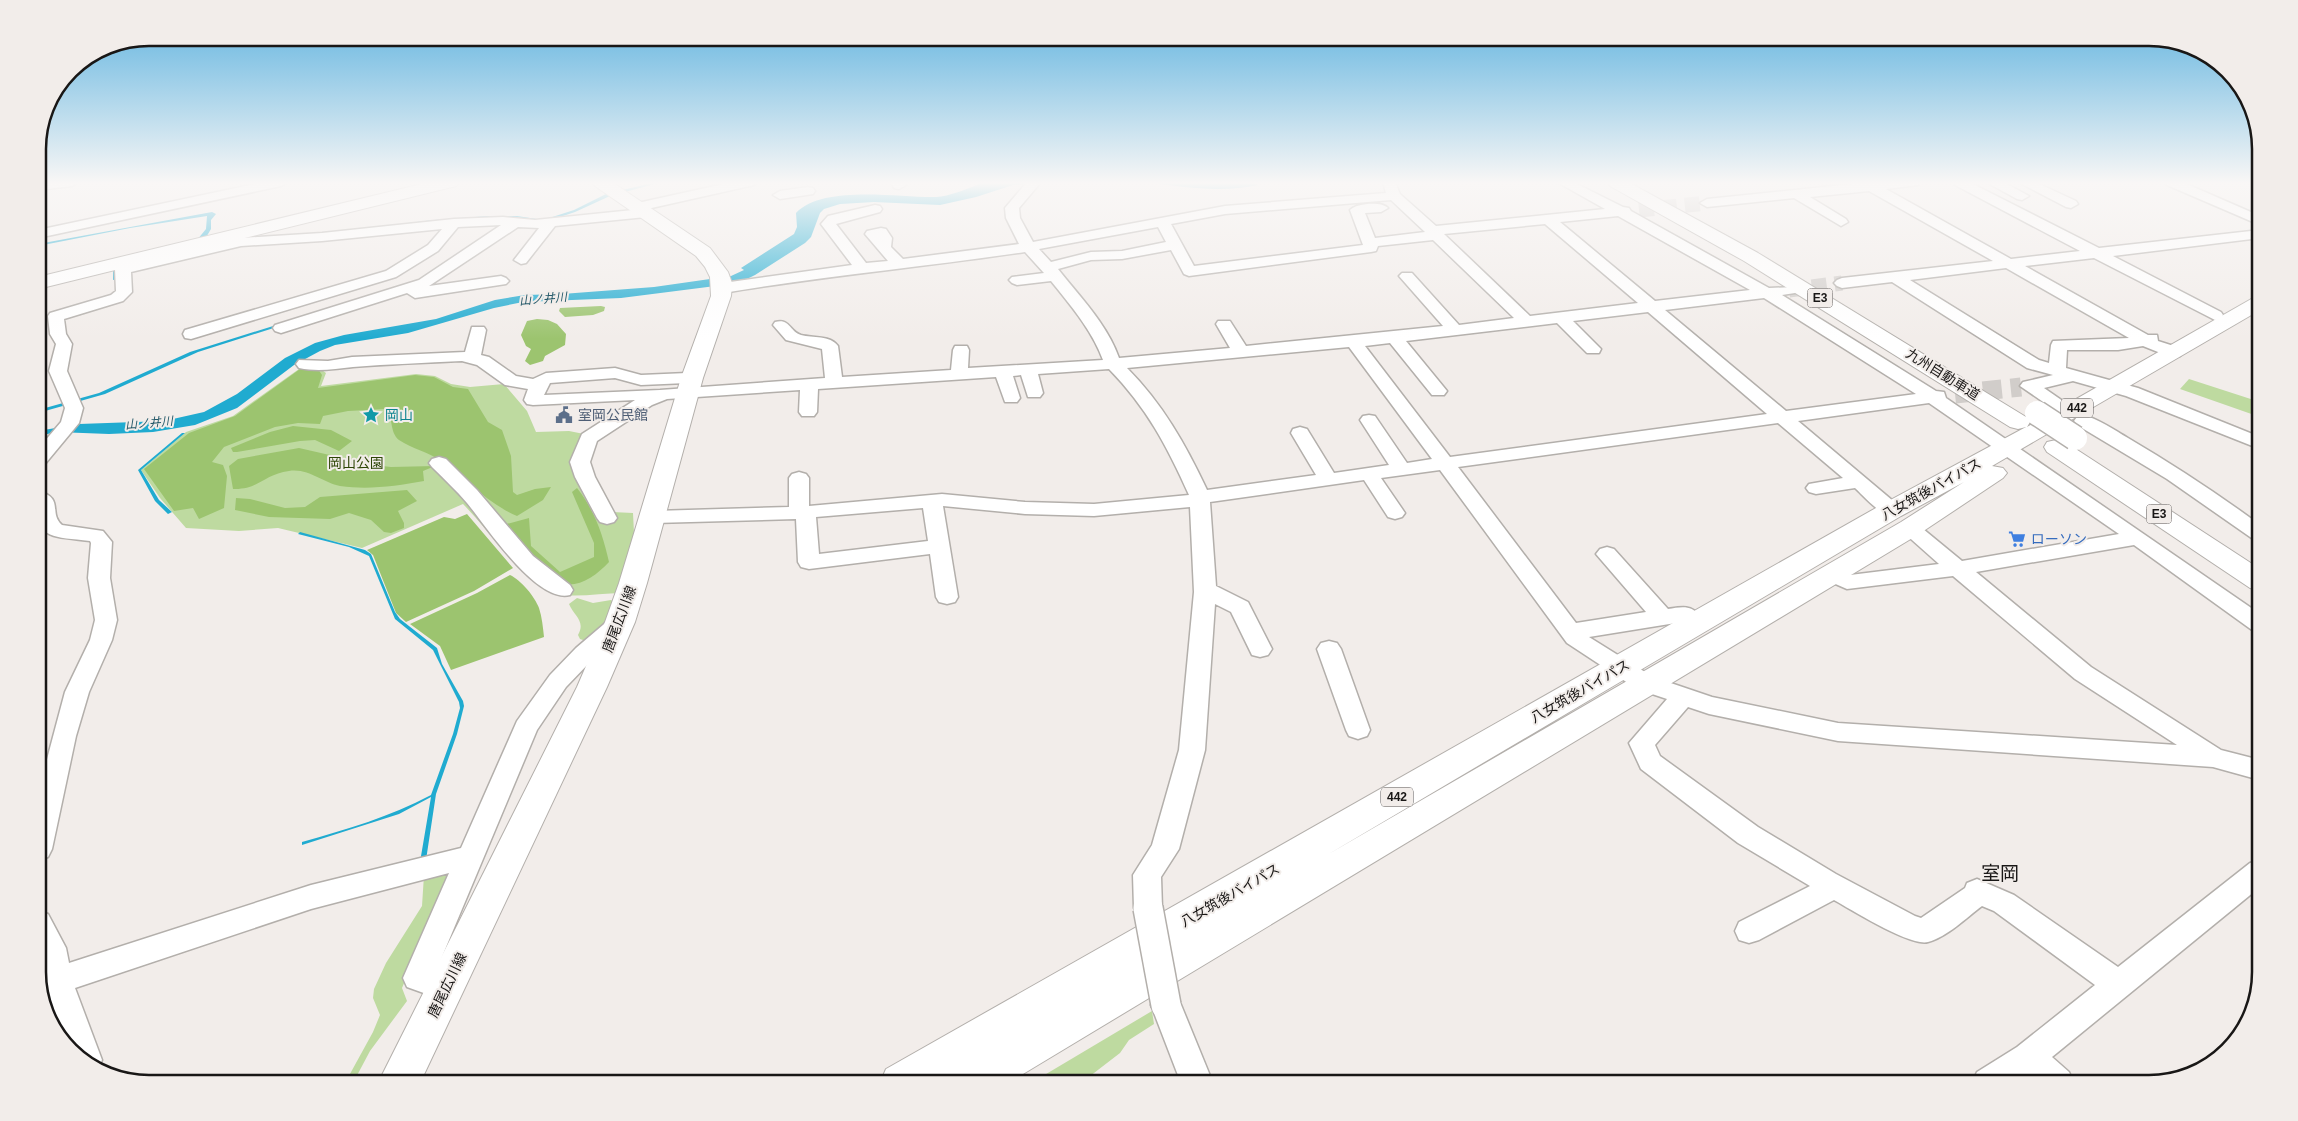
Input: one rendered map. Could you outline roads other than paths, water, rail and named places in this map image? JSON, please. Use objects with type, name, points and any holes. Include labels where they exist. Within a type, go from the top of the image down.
[{"type":"main road","points":[[46,281],[122,267],[253,234]]},
{"type":"main road","points":[[678,234],[701,250],[715,263],[722,284]]},
{"type":"main road","points":[[1704,234],[1752,257]]},
{"type":"main road","name":"九州自動車道","points":[[1711,234],[2027,417],[2072,435],[2252,556]]},
{"type":"main road","name":"九州自動車道","points":[[1747,234],[1834,289],[2027,417]]},
{"type":"main road","name":"唐尾広川線","points":[[403,1075],[592,688],[620,622],[654,517],[681,388],[722,284]]},
{"type":"main road","name":"八女筑後バイパス","points":[[2014,452],[2072,435],[2123,390],[2169,345],[2252,306]]},
{"type":"main road","name":"八女筑後バイパス","points":[[917,1075],[1187,920],[1633,675],[2123,390],[2252,323]]},
{"type":"main road","name":"九州自動車道","points":[[2072,435],[2252,576]]},
{"type":"main road","name":"八女筑後バイパス","points":[[986,1075],[1213,942],[1633,675],[1832,574],[1901,519]]},
{"type":"street","points":[[220,243],[287,240],[340,234]]},
{"type":"street","points":[[191,334],[391,274],[433,248],[444,234]]},
{"type":"street","points":[[281,328],[351,312],[382,297],[424,283],[497,234]]},
{"type":"street","points":[[521,260],[541,234]]},
{"type":"street","points":[[836,234],[862,268]]},
{"type":"street","points":[[1021,234],[1028,247],[1053,273],[1086,314],[1106,345],[1113,364],[1138,389],[1158,416],[1180,453],[1200,499],[1205,590],[1192,750],[1165,849],[1147,875],[1148,908],[1166,1005],[1193,1075]]},
{"type":"street","points":[[722,284],[1028,247],[1097,234]]},
{"type":"street","points":[[1169,234],[1189,271],[1371,248],[1366,234]]},
{"type":"street","points":[[1436,234],[1526,321]]},
{"type":"street","points":[[1565,234],[2083,673],[2213,757]]},
{"type":"street","points":[[1662,234],[1766,292],[1932,397],[2014,452],[2252,619]]},
{"type":"street","points":[[1959,234],[2146,340],[2169,345]]},
{"type":"street","points":[[2060,234],[2215,315]]},
{"type":"street","points":[[1842,283],[2252,235]]},
{"type":"street","points":[[278,257],[287,240]]},
{"type":"street","points":[[1309,241],[1321,254]]},
{"type":"street","points":[[1016,280],[1053,273],[1091,256],[1122,255],[1175,245]]},
{"type":"street","points":[[884,247],[899,264]]},
{"type":"street","points":[[1234,250],[1244,264]]},
{"type":"street","points":[[46,451],[57,439],[71,410],[58,371],[64,344],[58,334],[56,316],[116,298],[124,292],[122,267]]},
{"type":"street","points":[[1194,270],[1200,286]]},
{"type":"street","points":[[1038,289],[1053,273]]},
{"type":"street","points":[[339,278],[383,276]]},
{"type":"street","points":[[1407,276],[1455,330]]},
{"type":"street","points":[[1895,277],[2033,364],[2123,390],[2252,440]]},
{"type":"street","points":[[382,297],[501,281]]},
{"type":"street","points":[[305,364],[328,366],[437,356],[472,357],[483,361],[511,381],[539,395],[834,383],[870,388],[959,374],[1113,364],[1354,342],[1789,290]]},
{"type":"street","points":[[1560,317],[1593,349]]},
{"type":"street","points":[[1224,324],[1241,352]]},
{"type":"street","points":[[781,325],[786,334],[795,338],[838,345],[834,383]]},
{"type":"street","points":[[472,357],[478,330]]},
{"type":"street","points":[[1394,337],[1438,391]]},
{"type":"street","points":[[2064,374],[2059,345],[2118,345],[2146,340]]},
{"type":"street","points":[[1354,342],[1575,638],[1633,675],[1709,705],[1838,732],[2213,757],[2252,768]]},
{"type":"street","points":[[959,374],[961,350]]},
{"type":"street","points":[[1028,370],[1034,393]]},
{"type":"street","points":[[1003,372],[1011,398]]},
{"type":"street","points":[[539,395],[540,381],[546,378],[615,373],[681,388]]},
{"type":"street","points":[[2061,406],[2025,387],[2064,374]]},
{"type":"street","points":[[808,412],[809,384]]},
{"type":"street","points":[[607,518],[585,477],[580,462],[588,438],[646,402],[681,388]]},
{"type":"street","points":[[654,517],[802,513],[932,501],[1025,508],[1094,510],[1200,499],[1955,394]]},
{"type":"street","points":[[1369,420],[1402,470]]},
{"type":"street","points":[[1300,433],[1330,480]]},
{"type":"street","points":[[2072,435],[2123,442],[2198,490],[2252,529]]},
{"type":"street","points":[[439,463],[472,497],[509,542],[549,582],[562,590]]},
{"type":"street","points":[[1369,474],[1395,513]]},
{"type":"street","points":[[799,478],[809,562],[939,546]]},
{"type":"street","points":[[1816,488],[1858,482]]},
{"type":"street","points":[[932,501],[946,596]]},
{"type":"street","points":[[46,510],[49,525],[56,531],[96,535],[102,542],[99,578],[106,620],[101,640],[77,692],[46,795]]},
{"type":"street","points":[[1832,574],[1847,582],[1959,568],[2136,538]]},
{"type":"street","points":[[1607,554],[1663,617]]},
{"type":"street","points":[[1205,590],[1240,607],[1260,650]]},
{"type":"street","points":[[1570,632],[1684,614],[1688,616]]},
{"type":"street","points":[[446,988],[418,978],[526,727],[558,681],[584,654],[620,622]]},
{"type":"street","points":[[1329,649],[1358,730]]},
{"type":"street","points":[[1683,696],[1642,743],[1650,762],[1748,835],[1834,887],[1909,927],[1925,931],[1977,893],[2004,903],[2119,985]]},
{"type":"street","points":[[49,984],[311,897],[471,856]]},
{"type":"street","points":[[2001,1075],[2028,1057],[2252,877]]},
{"type":"street","points":[[1749,931],[1834,887]]},
{"type":"street","points":[[46,938],[51,948],[49,984],[80,1048]]},
{"type":"street","points":[[2028,1057],[2048,1075]]},
{"type":"water","points":[[91,234],[98,234],[46,244],[46,243]]},
{"type":"water","points":[[202,234],[208,234],[205,239],[311,234],[242,240],[117,269],[117,279],[113,280],[113,270],[197,240]]},
{"type":"water","points":[[486,234],[504,234],[422,281],[198,352],[105,394],[46,411],[46,408],[99,393],[190,352],[417,281]]},
{"type":"water","name":"山ノ井川","points":[[794,234],[812,234],[805,243],[739,283],[621,298],[523,302],[494,308],[408,333],[335,345],[294,365],[237,408],[195,425],[153,432],[109,434],[57,432],[46,434],[46,430],[79,424],[164,421],[204,412],[237,394],[285,358],[315,343],[344,335],[436,319],[495,300],[525,295],[654,287],[731,276],[744,270],[741,268]]},
{"type":"water","points":[[182,433],[185,433],[141,470],[159,500],[172,512],[168,514],[155,501],[138,470]]},
{"type":"water","points":[[300,532],[365,550],[371,554],[395,612],[400,619],[437,648],[442,664],[463,701],[464,706],[457,734],[436,794],[426,860],[420,862],[431,797],[399,814],[302,845],[302,842],[384,816],[431,795],[453,734],[460,708],[459,702],[433,650],[395,619],[369,556],[349,547],[298,534]]},
{"type":"tunnel","points":[[1789,290],[1842,283]]},
{"type":"tunnel","points":[[1955,394],[2021,387]]},
{"type":"place","name":"岡山","points":[[371,415]]},
{"type":"place","name":"室岡公民館","points":[[564,415]]},
{"type":"place","name":"ローソン","points":[[2017,539]]},
{"type":"district","name":"室岡","points":[[2000,873]]},
{"type":"park label","name":"岡山公園","points":[[356,463]]}]
